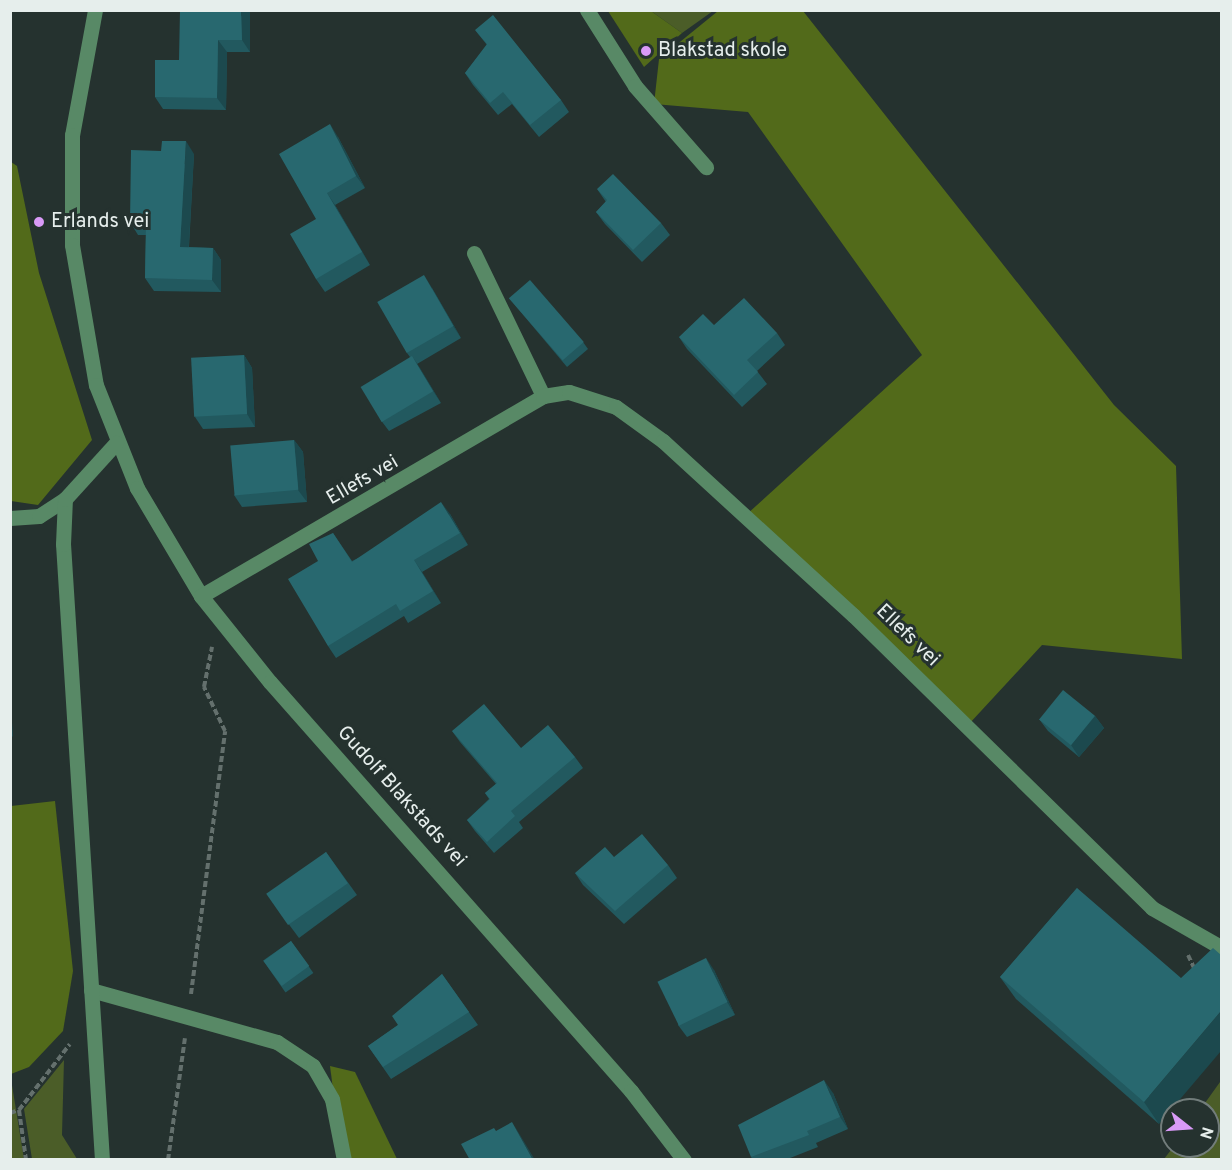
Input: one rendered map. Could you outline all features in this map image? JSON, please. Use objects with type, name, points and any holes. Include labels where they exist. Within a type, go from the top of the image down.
[{"type":"street","name":"Gudolf Blakstads vei","points":[[96,10],[72,135],[72,245],[86,346],[116,443],[164,540],[201,596],[270,682],[631,1091],[684,1160]]},
{"type":"street","points":[[587,10],[635,86],[706,167]]},
{"type":"street","points":[[474,253],[543,396]]},
{"type":"street","name":"Ellefs vei","points":[[201,596],[543,396],[569,392],[616,407],[663,441],[862,622],[1152,908],[1221,948]]},
{"type":"street","points":[[10,518],[39,516],[65,499],[116,443]]},
{"type":"street","points":[[65,499],[63,544],[102,1160]]},
{"type":"street","points":[[91,990],[188,1014],[277,1042],[313,1066],[332,1099],[344,1160]]},
{"type":"path","points":[[168,1160],[225,730],[204,687],[213,643]]},
{"type":"path","points":[[1176,923],[1202,980]]},
{"type":"path","points":[[10,1113],[19,1110],[67,1053],[75,1032]]},
{"type":"path","points":[[19,1110],[26,1160]]},
{"type":"green space","points":[[608,11],[651,11],[682,33],[644,67]]},
{"type":"green space","points":[[651,11],[713,11],[682,33]]},
{"type":"green space","points":[[718,11],[803,11],[1114,405],[1176,466],[1182,659],[1042,645],[969,724],[746,515],[922,355],[748,112],[654,104],[659,59]]},
{"type":"green space","points":[[11,162],[17,166],[39,273],[92,440],[38,505],[11,501]]},
{"type":"green space","points":[[55,801],[73,971],[63,1031],[29,1067],[11,1074],[11,806]]},
{"type":"green space","points":[[64,1060],[62,1135],[77,1159],[32,1159],[24,1109]]},
{"type":"green space","points":[[330,1066],[355,1072],[397,1159],[342,1159]]},
{"type":"green space","points":[[11,1079],[24,1159],[11,1159]]},
{"type":"green space","points":[[1220,1082],[1221,1159],[1164,1159],[1220,1158],[1220,1098],[1209,1098]]},
{"type":"building","points":[[180,10],[241,10],[242,40],[218,40],[217,98],[155,97],[155,60],[179,60]]},
{"type":"building","points":[[493,15],[561,100],[530,125],[503,92],[490,103],[465,73],[487,44],[475,30]]},
{"type":"building","points":[[330,124],[356,176],[327,193],[362,252],[316,279],[290,234],[316,219],[279,154]]},
{"type":"building","points":[[162,141],[186,141],[180,247],[213,248],[212,280],[145,278],[146,223],[130,222],[131,150],[161,151]]},
{"type":"building","points":[[613,174],[661,223],[633,250],[596,212],[607,200],[597,189]]},
{"type":"building","points":[[424,275],[454,326],[407,353],[377,302]]},
{"type":"building","points":[[530,280],[584,342],[563,360],[509,298]]},
{"type":"building","points":[[744,298],[777,333],[747,360],[758,372],[734,395],[679,337],[703,314],[714,325]]},
{"type":"building","points":[[244,355],[247,414],[194,417],[191,358]]},
{"type":"building","points":[[412,356],[433,391],[382,422],[361,387]]},
{"type":"building","points":[[294,440],[298,490],[235,495],[230,446]]},
{"type":"building","points":[[441,502],[460,533],[414,560],[433,591],[400,611],[396,604],[328,646],[288,579],[318,561],[309,544],[333,533],[352,562]]},
{"type":"building","points":[[1063,690],[1095,716],[1071,745],[1039,720]]},
{"type":"building","points":[[484,704],[521,748],[548,725],[575,757],[511,811],[515,816],[487,842],[467,820],[490,799],[485,793],[497,783],[452,731]]},
{"type":"building","points":[[642,834],[668,865],[615,911],[575,873],[605,847],[614,857]]},
{"type":"building","points":[[326,852],[348,883],[288,925],[266,894]]},
{"type":"building","points":[[1077,888],[1181,978],[1213,948],[1221,955],[1221,1011],[1144,1102],[1000,977]]},
{"type":"building","points":[[291,941],[309,966],[282,986],[263,961]]},
{"type":"building","points":[[706,958],[727,1002],[679,1026],[657,982]]},
{"type":"building","points":[[442,974],[469,1012],[383,1067],[368,1046],[398,1025],[392,1016]]},
{"type":"building","points":[[824,1080],[840,1117],[807,1131],[809,1135],[751,1157],[738,1125]]},
{"type":"building","points":[[512,1122],[533,1160],[470,1160],[461,1144],[494,1128],[496,1131]]},
{"type":"place","name":"Blakstad skole","points":[[646,51]]},
{"type":"place","name":"Erlands vei","points":[[39,222]]}]
